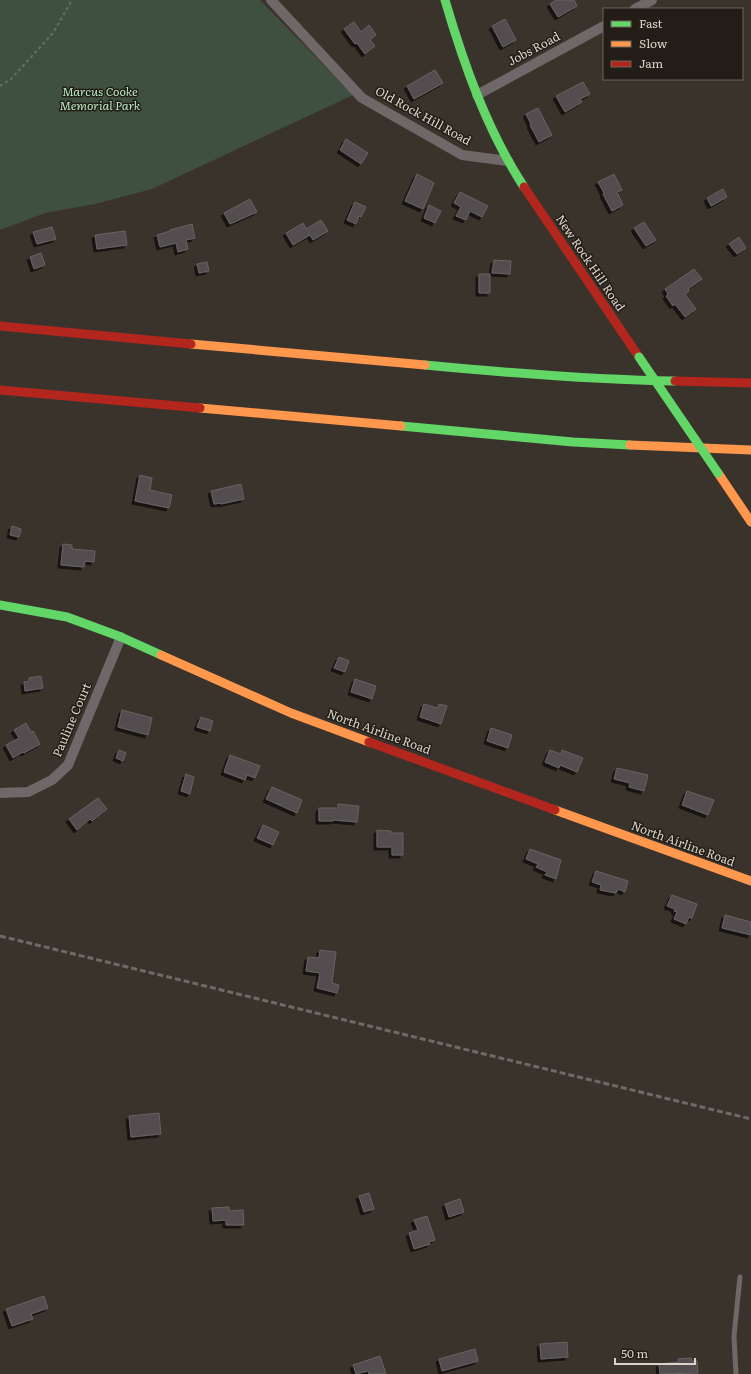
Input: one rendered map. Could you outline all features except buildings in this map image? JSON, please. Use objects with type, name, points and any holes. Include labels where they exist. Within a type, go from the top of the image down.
[{"type":"main road","name":"New Rock Hill Road","points":[[445,0],[463,59],[477,95],[488,122],[508,161],[751,522]]},
{"type":"main road","points":[[0,326],[516,373],[618,380],[751,383]]},
{"type":"main road","points":[[0,390],[573,442],[667,448],[751,450]]},
{"type":"main road","name":"North Airline Road","points":[[0,605],[67,617],[92,625],[291,713],[468,779],[751,881]]},
{"type":"street","name":"Old Rock Hill Road","points":[[271,0],[362,98],[462,155],[508,161]]},
{"type":"street","points":[[637,8],[652,0]]},
{"type":"street","name":"Jobs Road","points":[[477,95],[603,27]]},
{"type":"street","name":"Pauline Court","points":[[0,793],[28,792],[52,780],[68,765],[121,637]]},
{"type":"lane","points":[[736,1374],[734,1336],[740,1276]]},
{"type":"path","points":[[0,86],[11,79],[53,32],[72,0]]},
{"type":"green space","name":"Marcus Cooke Memorial Park","points":[[0,0],[260,0],[353,95],[152,189],[95,204],[45,213],[0,230]]},
{"type":"railway","points":[[0,936],[751,1119]]},
{"type":"traffic: fast","points":[[445,0],[460,49],[488,120],[524,187]]},
{"type":"traffic: fast","points":[[639,357],[718,473]]},
{"type":"traffic: fast","points":[[425,365],[550,376],[675,381]]},
{"type":"traffic: fast","points":[[401,426],[573,442],[630,445]]},
{"type":"traffic: fast","points":[[0,605],[67,617],[121,637],[161,655]]},
{"type":"traffic: slow","points":[[191,344],[425,365]]},
{"type":"traffic: slow","points":[[200,408],[401,426]]},
{"type":"traffic: slow","points":[[630,445],[751,450]]},
{"type":"traffic: slow","points":[[718,473],[751,522]]},
{"type":"traffic: slow","points":[[161,655],[291,713],[369,742]]},
{"type":"traffic: slow","points":[[555,810],[751,881]]},
{"type":"traffic: jam","points":[[524,187],[639,357]]},
{"type":"traffic: jam","points":[[0,326],[191,344]]},
{"type":"traffic: jam","points":[[675,381],[751,383]]},
{"type":"traffic: jam","points":[[0,390],[200,408]]},
{"type":"traffic: jam","points":[[369,742],[555,810]]}]
